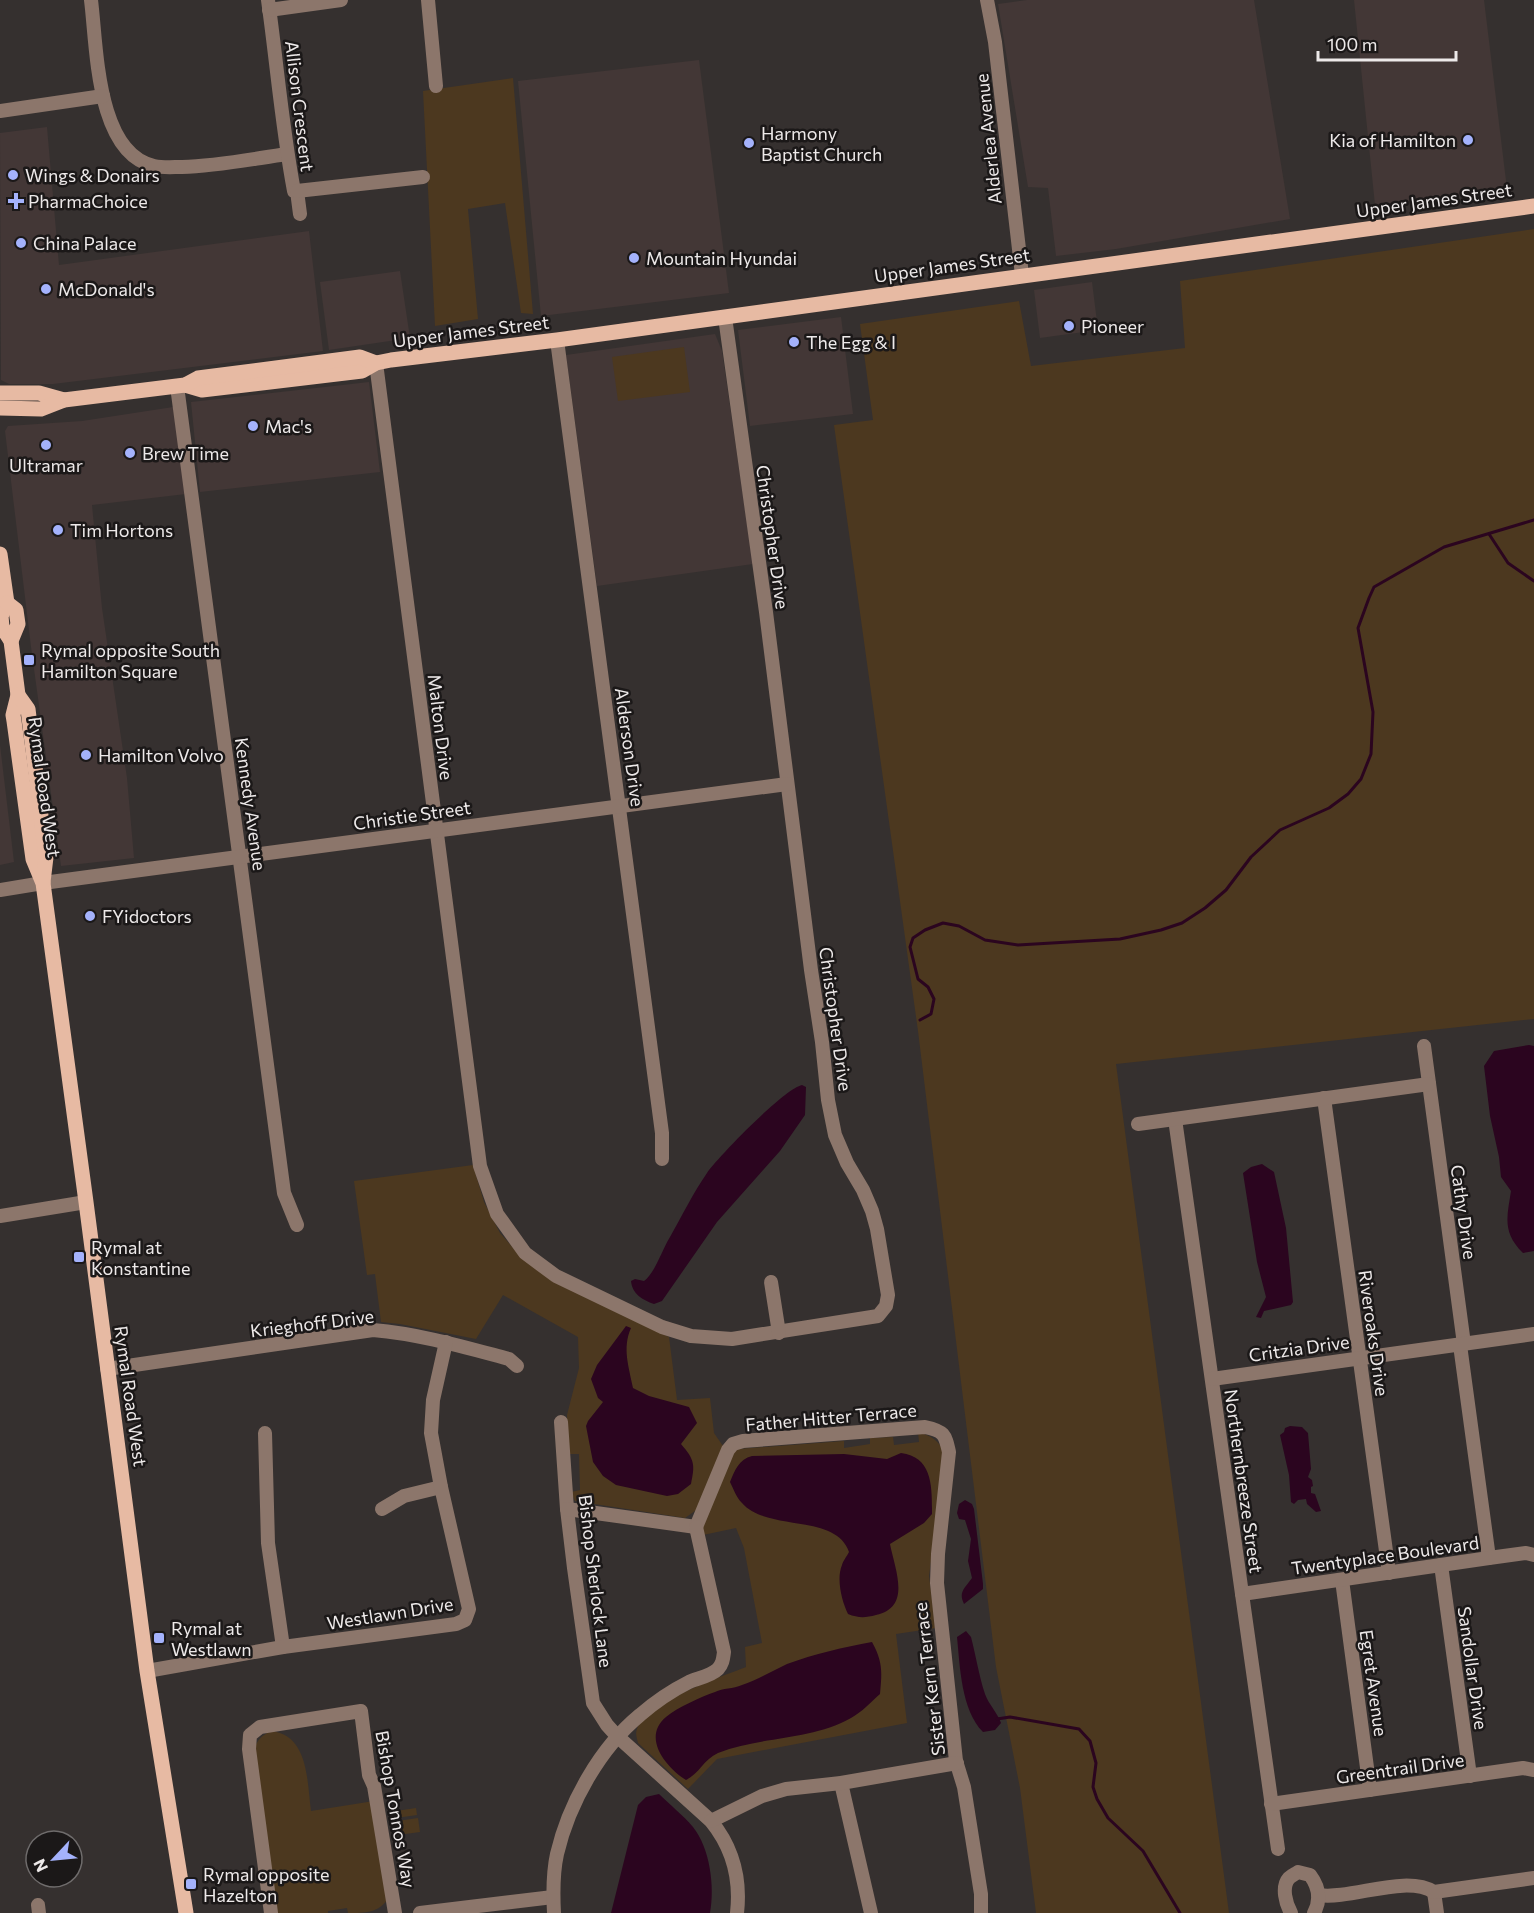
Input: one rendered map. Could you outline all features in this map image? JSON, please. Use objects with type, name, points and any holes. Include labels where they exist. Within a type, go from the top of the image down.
[{"type":"main road","name":"Upper James Street","points":[[0,408],[41,409],[64,400],[181,386],[198,378],[360,357],[376,363],[557,340],[1534,206]]},
{"type":"main road","name":"Upper James Street","points":[[0,393],[39,393],[64,400]]},
{"type":"main road","name":"Rymal Road West","points":[[0,554],[7,603],[1,616],[2,627],[11,640],[18,695],[28,710],[46,856],[43,883],[147,1671],[186,1913]]},
{"type":"street","points":[[91,0],[103,96],[111,125],[128,152],[153,166],[201,166],[287,154]]},
{"type":"street","points":[[269,5],[341,0]]},
{"type":"street","points":[[428,0],[436,86]]},
{"type":"street","name":"Alderlea Avenue","points":[[987,0],[996,42],[1022,275]]},
{"type":"street","name":"Allison Crescent","points":[[269,5],[287,154],[294,191],[297,191],[300,214]]},
{"type":"street","points":[[0,111],[103,96]]},
{"type":"street","points":[[297,191],[423,177]]},
{"type":"street","name":"Christopher Drive","points":[[509,1232],[525,1253],[556,1276],[662,1327],[691,1336],[732,1339],[779,1333],[878,1316],[886,1306],[888,1295],[884,1263],[872,1211],[863,1190],[847,1164],[835,1135],[828,1100],[725,316]]},
{"type":"street","name":"Alderson Drive","points":[[557,340],[662,1133],[662,1159]]},
{"type":"street","name":"Malton Drive","points":[[376,363],[480,1166],[497,1214],[509,1232]]},
{"type":"street","name":"Kennedy Avenue","points":[[181,386],[284,1193],[297,1225]]},
{"type":"street","name":"Christie Street","points":[[0,890],[787,784]]},
{"type":"street","name":"Cathy Drive","points":[[1424,1046],[1489,1558]]},
{"type":"street","points":[[1138,1124],[1429,1084]]},
{"type":"street","name":"Riveroaks Drive","points":[[1324,1098],[1389,1573]]},
{"type":"street","name":"Northernbreeze Street","points":[[1175,1119],[1278,1849]]},
{"type":"street","points":[[0,1216],[86,1202]]},
{"type":"street","points":[[771,1282],[779,1333]]},
{"type":"street","name":"Krieghoff Drive","points":[[107,1369],[373,1330],[398,1332],[446,1342],[509,1359],[517,1366]]},
{"type":"street","name":"Critzia Drive","points":[[1212,1379],[1534,1334]]},
{"type":"street","name":"Westlawn Drive","points":[[147,1671],[283,1647],[456,1624],[465,1620],[469,1609],[431,1433],[433,1400],[446,1342]]},
{"type":"street","name":"Bishop Sherlock Lane","points":[[561,1422],[567,1509],[593,1703],[617,1736],[711,1821],[723,1835],[733,1858],[739,1899],[738,1913]]},
{"type":"street","name":"Father Hitter Terrace","points":[[696,1527],[728,1450],[734,1444],[743,1441],[925,1427],[939,1430],[946,1438]]},
{"type":"street","points":[[265,1433],[268,1543],[283,1647]]},
{"type":"street","name":"Sister Kern Terrace","points":[[946,1438],[950,1452],[936,1583],[957,1763],[964,1787],[981,1894],[981,1913]]},
{"type":"street","points":[[382,1509],[404,1496],[441,1487]]},
{"type":"street","points":[[554,1913],[553,1897],[557,1854],[571,1812],[590,1773],[617,1736],[638,1716],[663,1696],[715,1671],[723,1661],[724,1652],[696,1527],[567,1509]]},
{"type":"street","name":"Twentyplace Boulevard","points":[[1242,1594],[1526,1553],[1534,1555]]},
{"type":"street","name":"Sandollar Drive","points":[[1441,1565],[1470,1776]]},
{"type":"street","name":"Egret Avenue","points":[[1342,1580],[1370,1790]]},
{"type":"street","name":"Bishop Tonnos Way","points":[[271,1913],[249,1749],[250,1735],[260,1727],[362,1711],[369,1776],[374,1786],[396,1913]]},
{"type":"street","points":[[711,1821],[762,1796],[786,1789],[841,1783],[957,1763]]},
{"type":"street","name":"Greentrail Drive","points":[[1271,1804],[1523,1768],[1534,1770]]},
{"type":"street","points":[[841,1783],[871,1913]]},
{"type":"street","points":[[1291,1913],[1287,1906],[1284,1889],[1288,1878],[1299,1872],[1310,1875],[1317,1885],[1319,1903],[1314,1913]]},
{"type":"street","points":[[1318,1895],[1334,1896],[1409,1885],[1425,1887],[1434,1892],[1534,1878]]},
{"type":"street","points":[[1434,1892],[1437,1913]]},
{"type":"street","points":[[420,1913],[553,1897]]},
{"type":"shaded area","points":[[1027,0],[1254,0],[1290,219],[1116,249],[1056,256],[1048,188],[1028,187],[998,4]]},
{"type":"shaded area","points":[[1354,0],[1484,0],[1507,189],[1375,205]]},
{"type":"shaded area","points":[[699,60],[729,293],[541,316],[518,81]]},
{"type":"shaded area","points":[[513,78],[533,314],[521,313],[505,203],[468,209],[478,319],[435,326],[423,91]]},
{"type":"shaded area","points":[[47,127],[59,265],[309,231],[323,351],[53,384],[9,384],[1,380],[0,133]]},
{"type":"shaded area","points":[[1534,229],[1534,1019],[1116,1064],[1229,1913],[1036,1913],[1020,1788],[996,1667],[918,1031],[834,425],[873,420],[860,324],[1019,301],[1031,366],[1185,348],[1180,281]]},
{"type":"shaded area","points":[[400,271],[410,338],[329,350],[320,282]]},
{"type":"shaded area","points":[[1092,282],[1098,330],[1040,338],[1034,290]]},
{"type":"shaded area","points":[[841,317],[853,414],[750,426],[738,330]]},
{"type":"shaded area","points":[[715,334],[722,351],[753,564],[597,586],[566,355]]},
{"type":"shaded area","points":[[684,347],[690,392],[618,401],[612,357]]},
{"type":"shaded area","points":[[369,382],[380,472],[200,492],[191,402]]},
{"type":"shaded area","points":[[173,407],[186,494],[92,505],[102,608],[127,778],[134,858],[61,866],[5,431],[8,426],[82,421]]},
{"type":"shaded area","points":[[0,745],[14,862],[0,865]]},
{"type":"shaded area","points":[[1534,1046],[1534,1251],[1523,1253],[1509,1231],[1511,1191],[1501,1177],[1484,1066],[1494,1051]]},
{"type":"shaded area","points":[[802,1085],[806,1087],[805,1115],[780,1151],[717,1222],[662,1301],[654,1304],[639,1296],[633,1290],[631,1281],[635,1279],[644,1281],[652,1273],[707,1173],[767,1110],[793,1089]]},
{"type":"shaded area","points":[[1262,1164],[1274,1172],[1286,1228],[1293,1302],[1291,1305],[1264,1311],[1261,1318],[1256,1317],[1266,1297],[1257,1262],[1243,1173],[1251,1167]]},
{"type":"shaded area","points":[[473,1165],[484,1202],[500,1233],[524,1260],[604,1306],[669,1337],[677,1400],[710,1398],[714,1433],[723,1446],[699,1508],[685,1518],[575,1501],[571,1492],[580,1490],[579,1454],[568,1454],[567,1415],[579,1368],[578,1337],[503,1295],[476,1339],[381,1322],[375,1274],[367,1275],[354,1181]]},
{"type":"shaded area","points":[[626,1326],[631,1328],[627,1350],[633,1388],[649,1396],[689,1407],[697,1423],[681,1444],[693,1463],[693,1472],[691,1484],[678,1494],[667,1496],[616,1485],[603,1476],[593,1462],[586,1426],[603,1402],[598,1398],[591,1379],[597,1365]]},
{"type":"shaded area","points":[[1302,1427],[1308,1433],[1311,1469],[1308,1477],[1312,1480],[1311,1493],[1315,1494],[1321,1511],[1316,1512],[1307,1504],[1306,1499],[1298,1500],[1294,1504],[1291,1502],[1289,1475],[1280,1435],[1285,1428]]},
{"type":"shaded area","points":[[918,1432],[934,1439],[945,1453],[929,1576],[936,1628],[896,1634],[907,1723],[717,1759],[688,1789],[638,1743],[636,1733],[643,1719],[669,1700],[746,1667],[745,1647],[762,1643],[744,1548],[736,1528],[703,1535],[702,1526],[728,1457],[738,1449],[844,1441],[844,1448],[870,1444],[870,1438],[893,1437],[894,1445],[919,1442]]},
{"type":"shaded area","points":[[901,1453],[919,1460],[925,1467],[931,1484],[932,1514],[924,1523],[890,1544],[897,1576],[898,1596],[887,1611],[868,1617],[848,1614],[844,1603],[840,1590],[840,1571],[849,1552],[842,1540],[816,1527],[753,1512],[740,1501],[730,1482],[741,1462],[752,1456],[844,1454],[887,1459]]},
{"type":"shaded area","points":[[965,1500],[972,1504],[974,1509],[983,1589],[964,1604],[962,1593],[972,1578],[968,1561],[971,1539],[965,1520],[959,1519],[957,1513],[959,1504]]},
{"type":"shaded area","points":[[966,1631],[971,1637],[985,1694],[1001,1723],[995,1730],[983,1732],[970,1712],[966,1700],[957,1637]]},
{"type":"shaded area","points":[[872,1642],[881,1667],[880,1694],[851,1718],[819,1731],[718,1753],[686,1780],[671,1768],[660,1752],[656,1743],[659,1725],[671,1713],[683,1706],[718,1691],[748,1683],[797,1660]]},
{"type":"shaded area","points":[[271,1731],[283,1734],[293,1741],[299,1750],[307,1774],[311,1811],[374,1801],[388,1899],[380,1907],[360,1913],[348,1913],[347,1908],[328,1911],[328,1913],[277,1913],[254,1750],[260,1739]]},
{"type":"shaded area","points":[[659,1794],[693,1827],[704,1846],[710,1868],[712,1892],[710,1913],[611,1913],[638,1805],[646,1797]]},
{"type":"shaded area","points":[[416,1808],[417,1815],[396,1818],[396,1811]]},
{"type":"shaded area","points":[[418,1818],[420,1832],[398,1835],[397,1821]]},
{"type":"waterway","points":[[920,1020],[931,1014],[934,999],[928,987],[918,979],[910,947],[913,938],[925,930],[943,923],[959,926],[985,940],[1018,945],[1120,939],[1161,930],[1182,923],[1205,908],[1226,890],[1251,857],[1280,830],[1329,808],[1348,794],[1361,779],[1371,754],[1373,712],[1358,628],[1374,587],[1444,547],[1534,520]]},
{"type":"waterway","points":[[1489,534],[1508,563],[1534,581]]},
{"type":"waterway","points":[[997,1719],[1010,1717],[1079,1729],[1090,1741],[1096,1763],[1093,1787],[1097,1799],[1108,1818],[1143,1851],[1180,1913]]},
{"type":"place","name":"Kia of Hamilton","points":[[1468,140]]},
{"type":"place","name":"Harmony Baptist Church","points":[[749,143]]},
{"type":"place","name":"Wings & Donairs","points":[[13,175]]},
{"type":"place","name":"PharmaChoice","points":[[16,201]]},
{"type":"place","name":"China Palace","points":[[21,243]]},
{"type":"place","name":"Mountain Hyundai","points":[[634,258]]},
{"type":"place","name":"McDonald's","points":[[46,289]]},
{"type":"place","name":"Pioneer","points":[[1069,326]]},
{"type":"place","name":"The Egg & I","points":[[794,342]]},
{"type":"place","name":"Mac's","points":[[253,426]]},
{"type":"place","name":"Ultramar","points":[[46,445]]},
{"type":"place","name":"Brew Time","points":[[130,453]]},
{"type":"place","name":"Tim Hortons","points":[[58,530]]},
{"type":"place","name":"Rymal opposite South Hamilton Square","points":[[29,660]]},
{"type":"place","name":"Hamilton Volvo","points":[[86,755]]},
{"type":"place","name":"FYidoctors","points":[[90,916]]},
{"type":"place","name":"Rymal at Konstantine","points":[[79,1257]]},
{"type":"place","name":"Rymal at Westlawn","points":[[159,1638]]},
{"type":"place","name":"Rymal opposite Hazelton","points":[[191,1884]]}]
